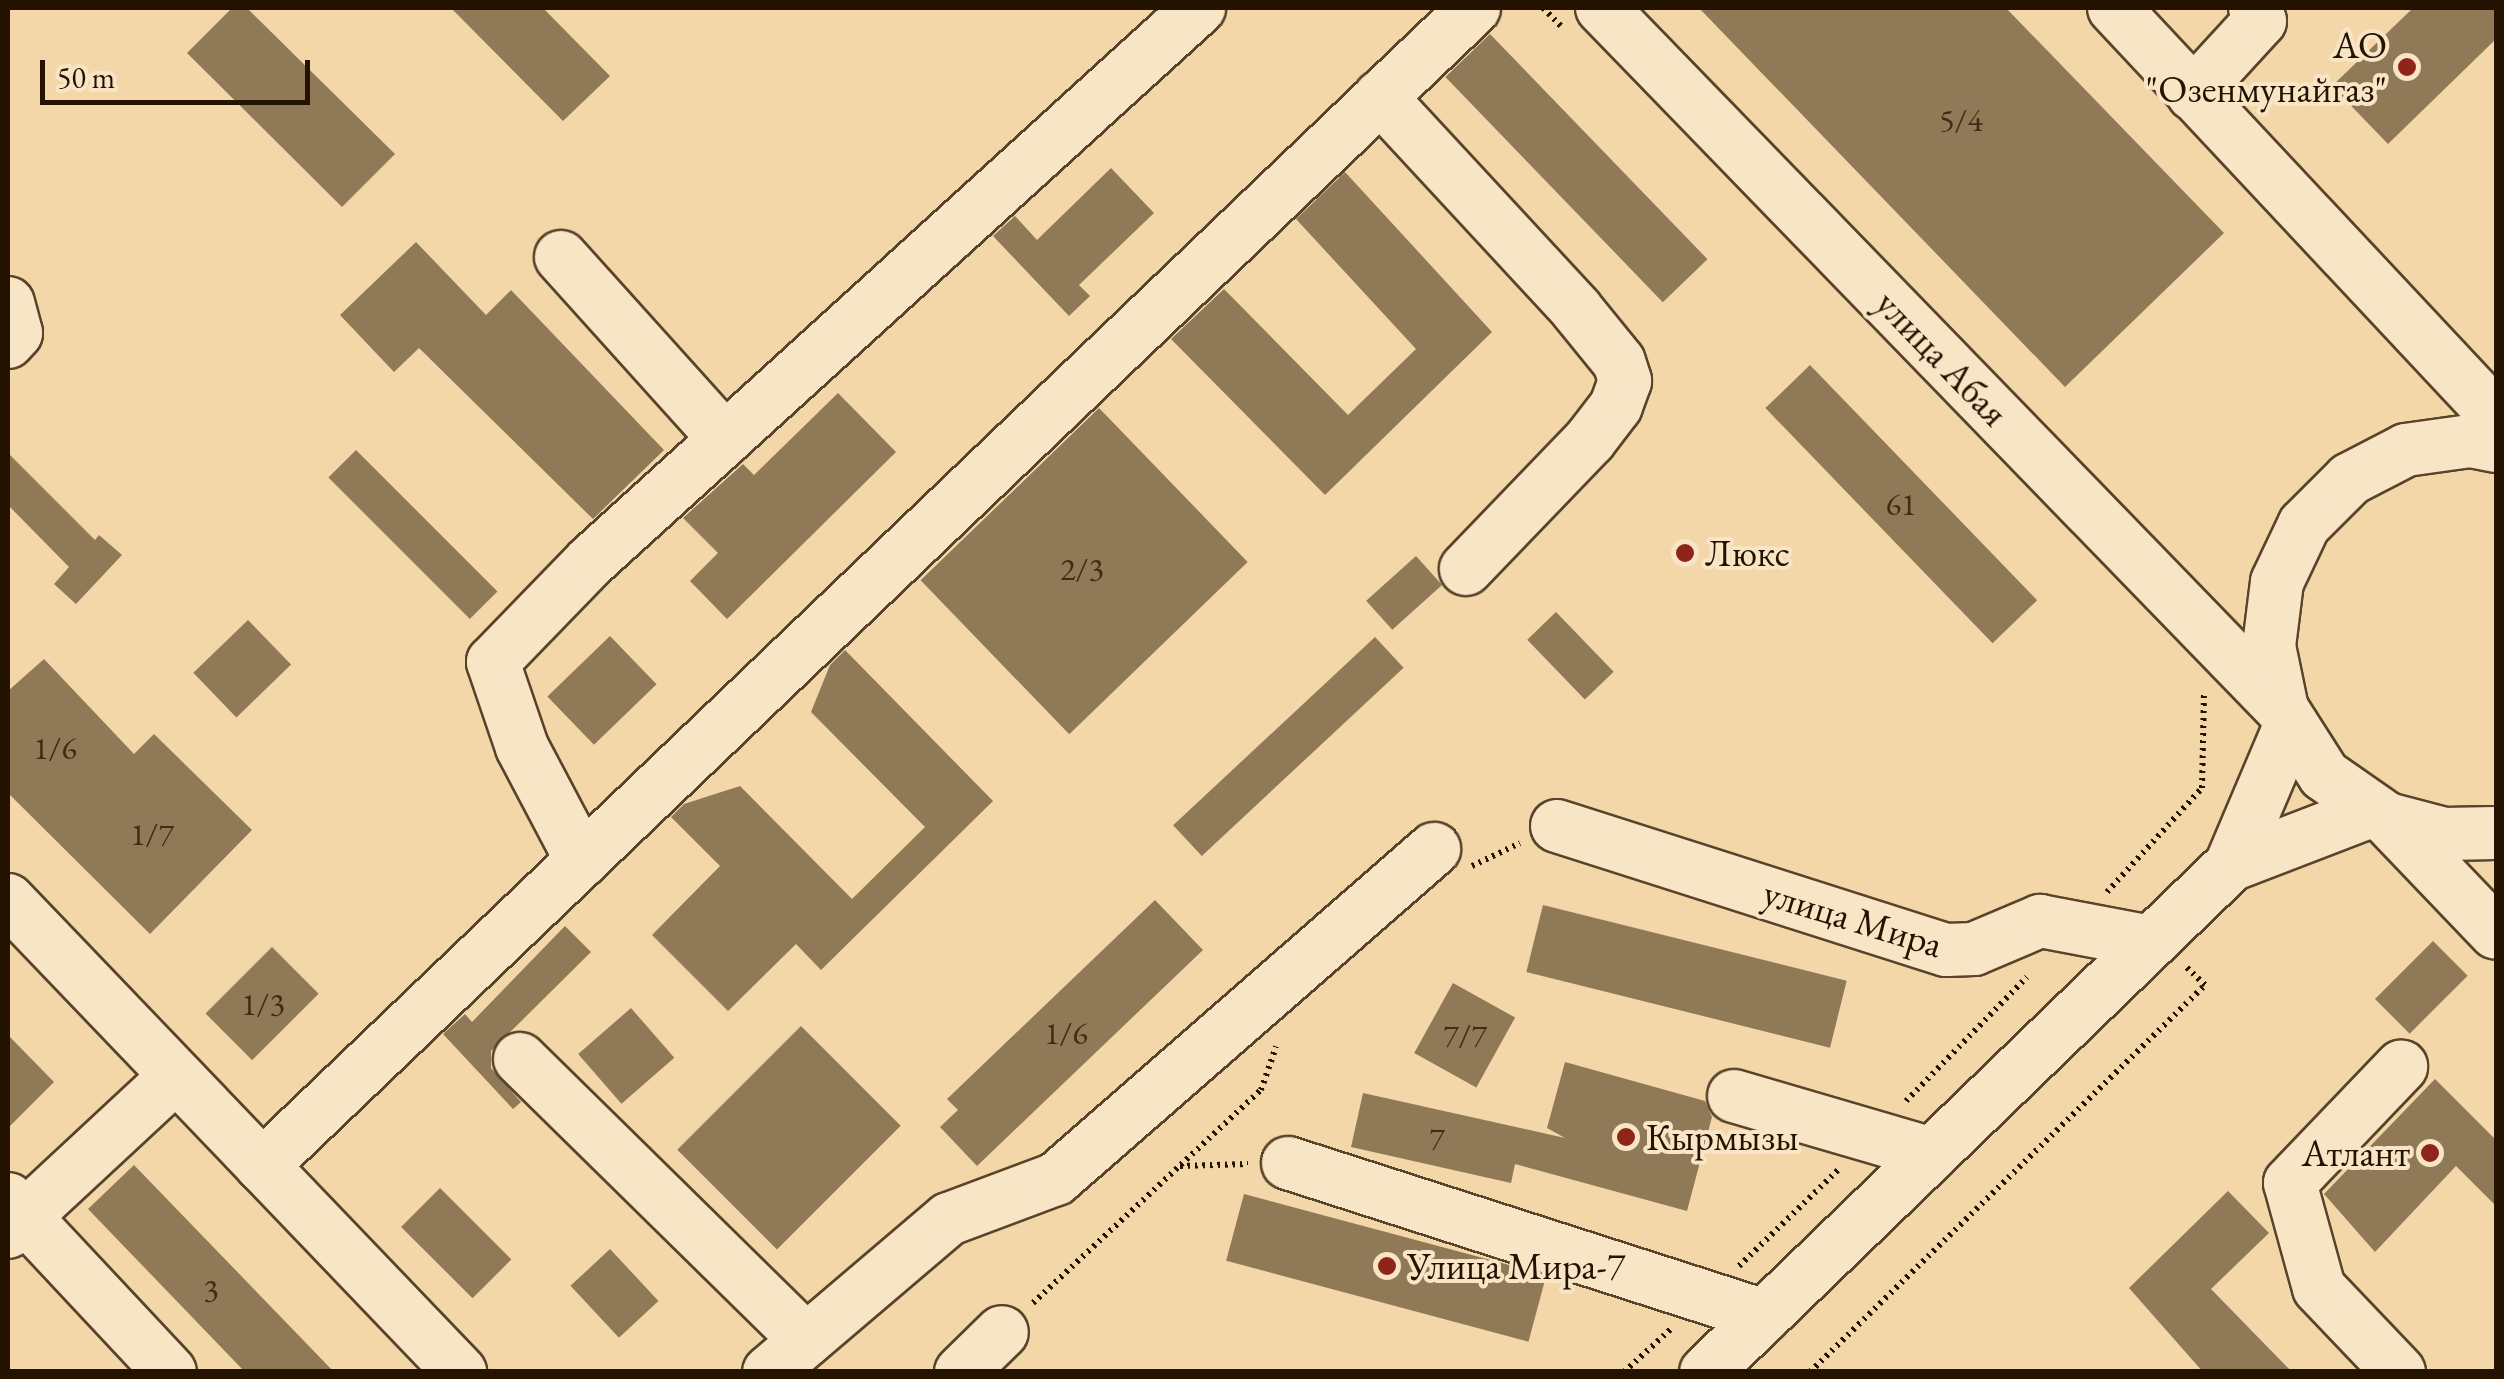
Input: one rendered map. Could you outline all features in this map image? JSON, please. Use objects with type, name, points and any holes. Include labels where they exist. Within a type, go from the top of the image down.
[{"type":"street","points":[[582,860],[522,747],[493,662],[726,438],[1199,8]]},
{"type":"street","points":[[262,1166],[1474,8]]},
{"type":"street","points":[[2114,8],[2496,416]]},
{"type":"street","points":[[2193,94],[2260,21],[2255,8]]},
{"type":"street","name":"улица Абая","points":[[1586,22],[2286,718]]},
{"type":"street","points":[[1380,97],[1576,308],[1619,362],[1624,381],[1616,406],[1590,440],[1466,569]]},
{"type":"street","points":[[561,257],[726,438]]},
{"type":"street","points":[[8,303],[16,333],[8,342]]},
{"type":"street","points":[[2496,446],[2470,441],[2406,450],[2350,479],[2304,525],[2277,582],[2269,646],[2286,718],[2324,775],[2379,815],[2496,933]]},
{"type":"street","points":[[2231,865],[2286,718]]},
{"type":"street","points":[[1706,1372],[2231,865],[2379,815],[2444,834],[2496,833]]},
{"type":"street","name":"улица Мира","points":[[1557,826],[1946,950],[1974,949],[2040,921],[2091,909],[2154,939]]},
{"type":"street","points":[[520,1059],[787,1356],[949,1219],[1056,1179],[1448,859]]},
{"type":"street","points":[[8,900],[460,1372]]},
{"type":"street","points":[[2399,1372],[2319,1288],[2290,1183],[2401,1067]]},
{"type":"street","points":[[170,1372],[13,1216],[176,1076]]},
{"type":"street","points":[[1734,1096],[1932,1154]]},
{"type":"street","points":[[1288,1163],[1709,1295],[1764,1316]]},
{"type":"street","points":[[961,1372],[1002,1332]]},
{"type":"path","points":[[1543,8],[1586,22]]},
{"type":"path","points":[[1624,1372],[1872,1136],[2202,788],[2205,693],[2191,679]]},
{"type":"path","points":[[1448,859],[1557,826]]},
{"type":"path","points":[[1810,1372],[2205,986],[2154,939],[2091,909]]},
{"type":"path","points":[[1002,1332],[1261,1090],[1277,1046],[1291,1032]]},
{"type":"path","points":[[1179,1166],[1288,1163]]},
{"type":"building","points":[[232,8],[247,8],[395,154],[342,207],[187,53]]},
{"type":"building","points":[[451,8],[543,8],[610,76],[563,121]]},
{"type":"building","points":[[1699,8],[2006,8],[2224,233],[2065,387]]},
{"type":"building","points":[[2413,8],[2496,8],[2496,39],[2388,144],[2332,86]]},
{"type":"building","points":[[1490,34],[1707,259],[1663,302],[1445,77]]},
{"type":"building","points":[[1111,168],[1154,213],[1079,285],[1090,296],[1069,316],[993,236],[1015,216],[1037,240]]},
{"type":"building","points":[[1345,172],[1492,332],[1325,495],[1171,339],[1224,289],[1348,415],[1416,349],[1296,219]]},
{"type":"building","points":[[416,242],[486,315],[511,290],[664,450],[593,519],[419,348],[394,372],[340,315]]},
{"type":"building","points":[[1810,365],[2037,600],[1993,643],[1765,408]]},
{"type":"building","points":[[838,393],[896,452],[727,619],[690,581],[718,553],[683,518],[743,464],[754,475]]},
{"type":"building","points":[[1099,408],[1248,562],[1069,734],[921,580]]},
{"type":"building","points":[[356,450],[497,591],[470,619],[328,478]]},
{"type":"building","points":[[8,453],[95,540],[99,535],[122,555],[76,604],[54,584],[69,567],[8,505]]},
{"type":"building","points":[[1416,556],[1442,585],[1392,630],[1366,601]]},
{"type":"building","points":[[1556,612],[1614,672],[1585,699],[1527,640]]},
{"type":"building","points":[[248,620],[291,665],[236,717],[193,673]]},
{"type":"building","points":[[610,636],[657,684],[594,745],[547,696]]},
{"type":"building","points":[[1375,637],[1404,668],[1202,856],[1173,825]]},
{"type":"building","points":[[845,650],[993,801],[821,970],[796,944],[728,1011],[652,935],[720,866],[671,817],[684,804],[740,786],[852,899],[925,827],[811,712],[830,665]]},
{"type":"building","points":[[44,659],[134,754],[154,734],[252,830],[150,934],[8,793],[8,691]]},
{"type":"building","points":[[1155,900],[1203,950],[977,1166],[940,1127],[958,1110],[947,1099]]},
{"type":"building","points":[[1543,905],[1847,981],[1830,1048],[1526,972]]},
{"type":"building","points":[[565,926],[591,952],[491,1051],[491,1068],[521,1102],[513,1109],[443,1034],[465,1014],[472,1022]]},
{"type":"building","points":[[2433,941],[2468,976],[2410,1034],[2375,999]]},
{"type":"building","points":[[272,947],[319,994],[252,1060],[206,1013]]},
{"type":"building","points":[[1453,983],[1515,1017],[1476,1087],[1414,1053]]},
{"type":"building","points":[[631,1008],[674,1058],[621,1104],[578,1054]]},
{"type":"building","points":[[801,1026],[901,1126],[777,1249],[677,1150]]},
{"type":"building","points":[[8,1035],[54,1082],[8,1128]]},
{"type":"building","name":"Кырмызы","points":[[1565,1062],[1705,1101],[1712,1117],[1687,1211],[1515,1164],[1511,1183],[1351,1147],[1363,1093],[1565,1138],[1547,1128]]},
{"type":"building","name":"Атлант","points":[[2435,1079],[2496,1140],[2496,1206],[2456,1166],[2375,1252],[2324,1194]]},
{"type":"building","points":[[134,1165],[334,1372],[245,1372],[88,1209]]},
{"type":"building","points":[[440,1188],[511,1259],[473,1298],[401,1227]]},
{"type":"building","points":[[2228,1191],[2269,1233],[2211,1289],[2292,1372],[2203,1372],[2129,1288]]},
{"type":"building","name":"Улица Мира-7","points":[[1244,1194],[1546,1275],[1528,1342],[1226,1261]]},
{"type":"building","points":[[610,1249],[658,1301],[619,1338],[571,1286]]},
{"type":"place","name":"АО \"Озенмунайгаз\"","points":[[2407,67]]},
{"type":"place","name":"Люкс","points":[[1685,553]]},
{"type":"place","name":"Кырмызы","points":[[1626,1137]]},
{"type":"place","name":"Атлант","points":[[2430,1153]]},
{"type":"place","name":"Улица Мира-7","points":[[1387,1266]]}]
